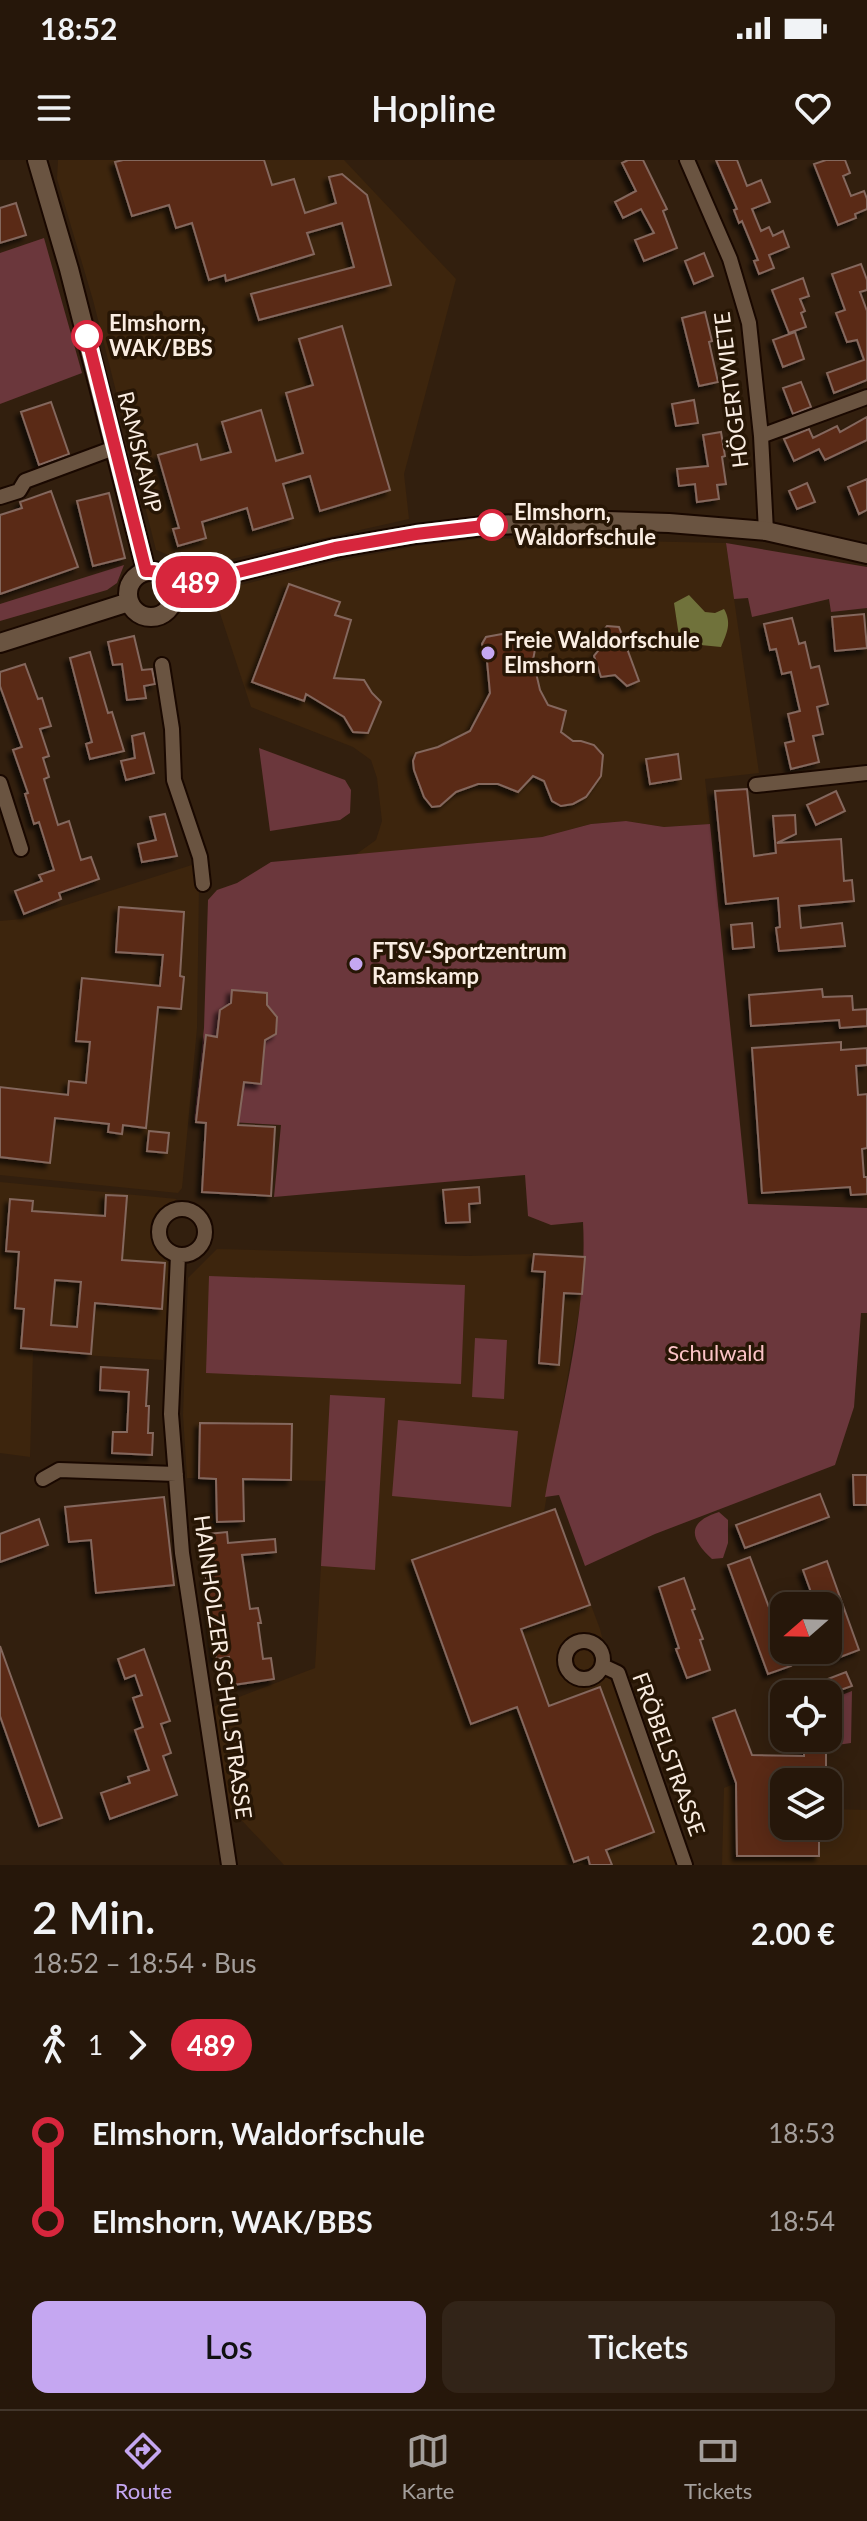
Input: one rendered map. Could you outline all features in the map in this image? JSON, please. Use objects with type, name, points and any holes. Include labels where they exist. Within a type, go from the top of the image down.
[{"type":"street","name":"RAMSKAMP","points":[[37,160],[69,269],[146,571]]},
{"type":"street","name":"HÖGERTWIETE","points":[[687,160],[722,238],[749,323],[761,436],[766,531]]},
{"type":"street","points":[[761,436],[867,397]]},
{"type":"street","points":[[0,497],[19,491],[25,481],[114,448]]},
{"type":"street","points":[[173,588],[335,548],[492,525],[607,521],[669,523],[766,531],[867,554]]},
{"type":"street","points":[[146,571],[166,576],[173,588],[173,603],[156,617],[140,615],[129,602],[129,587],[138,574],[146,571]]},
{"type":"street","points":[[0,643],[129,602]]},
{"type":"street","points":[[162,665],[172,729],[174,780],[200,857],[203,884]]},
{"type":"street","points":[[756,785],[867,773]]},
{"type":"street","points":[[0,783],[21,849]]},
{"type":"street","name":"HAINHOLZER SCHULSTRASSE","points":[[178,1255],[171,1414],[176,1474],[187,1594],[229,1865]]},
{"type":"street","points":[[43,1479],[59,1470],[176,1474]]},
{"type":"street","name":"FRÖBELSTRASSE","points":[[603,1666],[618,1673],[685,1865]]},
{"type":"shaded area","points":[[58,160],[344,160],[456,279],[404,474],[409,519],[191,568],[156,550],[93,300],[57,179]]},
{"type":"shaded area","name":"Freie Waldorfschule Elmshorn","points":[[484,538],[726,543],[759,773],[705,779],[710,824],[664,827],[626,821],[591,824],[542,837],[355,855],[376,840],[382,821],[377,778],[371,760],[353,747],[251,707],[213,592],[332,562],[417,546]]},
{"type":"shaded area","points":[[689,595],[705,612],[715,613],[724,609],[728,623],[721,647],[680,643],[674,603]]},
{"type":"shaded area","points":[[195,864],[199,885],[197,1028],[182,1188],[178,1193],[0,1175],[0,921],[22,919]]},
{"type":"shaded area","points":[[0,1182],[177,1199],[164,1208],[152,1226],[153,1239],[170,1268],[163,1360],[33,1352],[30,1457],[0,1453]]},
{"type":"shaded area","points":[[217,1249],[585,1257],[582,1294],[544,1512],[555,1509],[600,1629],[613,1681],[678,1865],[284,1865],[230,1808],[213,1707],[315,1668],[326,1481],[187,1478],[183,1415],[188,1278]]},
{"type":"shaded area","points":[[736,1783],[770,1813],[770,1840],[842,1840],[842,1809],[867,1810],[867,1865],[722,1865],[724,1788]]},
{"type":"green space","points":[[44,238],[82,373],[0,404],[0,253]]},
{"type":"green space","points":[[726,543],[867,567],[867,608],[831,612],[829,599],[752,617],[748,598],[734,599]]},
{"type":"green space","points":[[124,565],[117,583],[107,590],[0,621],[0,604]]},
{"type":"green space","points":[[259,748],[345,780],[351,790],[350,813],[340,820],[270,831]]},
{"type":"green space","name":"Schulwald","points":[[626,821],[664,827],[710,824],[748,1204],[867,1208],[867,1313],[861,1313],[854,1407],[835,1465],[655,1534],[585,1566],[559,1495],[545,1497],[577,1325],[583,1222],[551,1225],[528,1216],[525,1175],[274,1197],[281,1125],[194,1120],[204,1028],[208,900],[217,890],[237,883],[271,862],[542,837],[591,824]]},
{"type":"green space","points":[[209,1276],[465,1285],[461,1384],[206,1373]]},
{"type":"green space","points":[[475,1338],[507,1340],[504,1399],[472,1397]]},
{"type":"green space","points":[[330,1395],[385,1398],[375,1570],[321,1566]]},
{"type":"green space","points":[[398,1420],[518,1431],[511,1507],[392,1496]]},
{"type":"green space","points":[[719,1512],[728,1520],[728,1543],[723,1558],[712,1559],[699,1544],[695,1531],[701,1521]]},
{"type":"green space","points":[[852,1691],[851,1743],[842,1744],[842,1695]]},
{"type":"building","points":[[264,160],[272,185],[294,179],[305,213],[336,203],[329,177],[342,174],[367,195],[391,285],[259,320],[251,294],[354,267],[342,223],[307,233],[314,254],[226,281],[225,275],[209,280],[192,223],[176,228],[169,205],[132,216],[115,162]]},
{"type":"building","points":[[643,160],[667,209],[663,211],[677,248],[644,261],[635,240],[654,233],[641,209],[623,218],[615,202],[636,191],[622,163]]},
{"type":"building","points":[[716,160],[737,160],[747,186],[761,180],[770,202],[752,209],[761,231],[769,227],[773,236],[783,231],[789,247],[769,255],[774,268],[759,274],[754,261],[758,260],[742,221],[739,223],[734,210],[737,209]]},
{"type":"building","points":[[826,160],[845,160],[850,173],[843,176],[851,196],[864,191],[867,199],[867,209],[855,214],[856,218],[838,225],[814,164]]},
{"type":"building","points":[[16,203],[26,235],[0,243],[0,208]]},
{"type":"building","points":[[704,253],[713,276],[694,284],[685,261]]},
{"type":"building","points":[[861,264],[867,280],[867,290],[860,292],[867,311],[867,380],[834,393],[827,373],[864,360],[857,340],[847,342],[836,313],[845,310],[832,274]]},
{"type":"building","points":[[803,278],[809,296],[800,299],[806,327],[789,333],[772,290]]},
{"type":"building","points":[[705,312],[718,382],[699,386],[682,318]]},
{"type":"building","points":[[342,326],[390,490],[320,511],[310,476],[283,484],[293,518],[253,530],[247,508],[202,522],[206,538],[178,546],[173,529],[179,528],[158,455],[197,444],[201,460],[231,452],[222,422],[261,410],[276,461],[303,453],[286,393],[313,385],[299,339]]},
{"type":"building","points":[[795,332],[804,359],[783,367],[773,340]]},
{"type":"building","points":[[801,382],[811,407],[793,414],[783,388]]},
{"type":"building","points":[[694,400],[698,423],[676,426],[672,404]]},
{"type":"building","points":[[51,402],[69,454],[39,465],[21,412]]},
{"type":"building","points":[[867,417],[867,440],[825,460],[819,449],[794,461],[784,439],[809,429],[813,438],[837,426],[840,432]]},
{"type":"building","points":[[721,432],[726,484],[717,485],[719,499],[697,502],[695,484],[679,486],[677,469],[708,466],[703,435]]},
{"type":"building","points":[[867,479],[867,510],[859,514],[848,487]]},
{"type":"building","points":[[807,483],[815,502],[797,509],[789,491]]},
{"type":"building","points":[[51,491],[78,567],[0,594],[0,515],[22,508],[20,502]]},
{"type":"building","points":[[109,493],[125,558],[93,566],[77,501]]},
{"type":"building","points":[[289,584],[340,602],[335,615],[351,620],[334,678],[364,680],[381,702],[368,733],[353,732],[344,717],[306,694],[304,701],[252,682]]},
{"type":"building","points":[[864,614],[867,648],[835,651],[832,617]]},
{"type":"building","points":[[792,618],[799,644],[805,642],[811,668],[819,666],[828,704],[817,707],[823,734],[813,736],[819,762],[791,769],[785,743],[794,741],[788,714],[800,711],[791,672],[782,674],[776,649],[770,650],[764,624]]},
{"type":"building","points":[[607,626],[619,627],[639,681],[627,686],[615,675],[601,677],[594,656],[601,647],[598,638]]},
{"type":"building","points":[[502,634],[537,639],[533,660],[540,690],[548,705],[566,711],[561,732],[573,741],[594,745],[603,755],[601,776],[586,797],[573,804],[561,806],[552,801],[544,781],[533,776],[518,792],[498,784],[478,784],[456,792],[440,806],[432,807],[424,797],[414,770],[416,753],[438,747],[470,731],[490,693],[482,644],[486,637]]},
{"type":"building","points":[[134,636],[142,670],[152,669],[155,684],[144,686],[146,698],[127,700],[122,664],[113,665],[108,642]]},
{"type":"building","points":[[90,652],[108,713],[112,712],[124,751],[90,759],[86,744],[92,742],[70,658]]},
{"type":"building","points":[[25,664],[38,699],[42,698],[51,726],[40,729],[49,756],[43,758],[49,777],[44,779],[58,825],[69,821],[81,860],[91,857],[99,879],[59,893],[61,899],[24,914],[15,891],[42,881],[39,875],[54,870],[39,822],[34,824],[25,794],[28,793],[13,750],[22,747],[0,686],[0,672]]},
{"type":"building","points":[[144,733],[154,773],[126,780],[121,761],[135,758],[132,736]]},
{"type":"building","points":[[678,754],[681,779],[650,784],[646,759]]},
{"type":"building","points":[[747,789],[754,856],[776,853],[773,816],[795,815],[796,834],[777,843],[841,839],[844,881],[852,880],[854,901],[799,906],[801,928],[842,923],[845,946],[779,951],[776,928],[780,927],[778,898],[726,904],[715,791]]},
{"type":"building","points":[[836,791],[845,811],[816,825],[807,805]]},
{"type":"building","points":[[165,814],[177,856],[142,862],[138,844],[156,840],[150,817]]},
{"type":"building","points":[[119,907],[184,912],[181,1009],[158,1007],[146,1128],[123,1125],[122,1134],[108,1132],[109,1124],[55,1118],[50,1163],[0,1157],[0,1087],[68,1095],[69,1081],[86,1083],[90,1042],[76,1041],[82,978],[160,986],[163,955],[116,952]]},
{"type":"building","points":[[752,923],[754,947],[733,949],[731,925]]},
{"type":"building","points":[[822,989],[823,997],[852,996],[853,1010],[867,1009],[867,1026],[840,1028],[839,1020],[751,1026],[749,995]]},
{"type":"building","points":[[232,990],[267,993],[267,1005],[277,1017],[276,1034],[265,1040],[261,1084],[244,1082],[238,1125],[275,1127],[271,1196],[202,1192],[206,1123],[196,1122],[206,1035],[217,1037],[220,1010],[231,1003]]},
{"type":"building","points":[[841,1042],[841,1050],[867,1048],[867,1065],[856,1066],[858,1095],[867,1094],[867,1148],[862,1149],[867,1194],[851,1195],[850,1187],[762,1193],[752,1048]]},
{"type":"building","points":[[149,1131],[169,1133],[167,1153],[147,1151]]},
{"type":"building","points":[[479,1187],[480,1203],[469,1204],[470,1222],[446,1223],[443,1190]]},
{"type":"building","points":[[106,1195],[127,1196],[122,1260],[165,1263],[162,1309],[95,1303],[91,1354],[21,1348],[24,1309],[15,1308],[19,1252],[6,1251],[10,1199],[33,1201],[32,1211],[105,1216]],"holes":[[[55,1280],[81,1282],[77,1327],[51,1325]]]},
{"type":"building","points":[[534,1254],[585,1257],[582,1294],[564,1293],[559,1365],[539,1363],[545,1272],[532,1271]]},
{"type":"building","points":[[101,1367],[148,1370],[146,1406],[149,1406],[148,1433],[153,1433],[152,1455],[112,1453],[113,1432],[127,1432],[129,1392],[100,1390]]},
{"type":"building","points":[[200,1423],[292,1424],[291,1480],[243,1479],[244,1521],[217,1522],[216,1479],[199,1478]]},
{"type":"building","points":[[853,1475],[867,1475],[867,1505],[854,1505]]},
{"type":"building","points":[[820,1494],[829,1517],[745,1548],[736,1525]]},
{"type":"building","points":[[164,1497],[174,1585],[96,1593],[91,1540],[69,1542],[65,1507]]},
{"type":"building","points":[[555,1509],[590,1605],[521,1629],[549,1706],[600,1687],[654,1832],[606,1850],[612,1865],[590,1865],[588,1857],[574,1862],[517,1707],[471,1724],[412,1560]]},
{"type":"building","points":[[39,1519],[48,1545],[0,1562],[0,1534]]},
{"type":"building","points":[[227,1532],[228,1543],[275,1539],[276,1552],[242,1555],[250,1609],[258,1608],[263,1659],[271,1658],[274,1679],[233,1685],[229,1657],[216,1659],[206,1578],[212,1577],[208,1534]]},
{"type":"building","points":[[750,1557],[770,1610],[770,1664],[791,1666],[768,1674],[728,1565]]},
{"type":"building","points":[[827,1561],[838,1592],[811,1592],[803,1570]]},
{"type":"building","points":[[684,1578],[710,1670],[687,1678],[659,1587]]},
{"type":"building","points":[[842,1603],[859,1650],[842,1656]]},
{"type":"building","points":[[0,1646],[62,1818],[39,1826],[0,1716]]},
{"type":"building","points":[[144,1649],[170,1721],[161,1724],[171,1753],[163,1756],[177,1795],[110,1819],[101,1793],[130,1783],[128,1777],[149,1770],[135,1730],[143,1727],[133,1698],[142,1695],[135,1675],[125,1679],[118,1659]]},
{"type":"building","points":[[846,1672],[852,1686],[842,1689],[842,1680],[825,1680]]},
{"type":"building","points":[[735,1710],[752,1755],[804,1756],[804,1752],[826,1752],[826,1768],[770,1768],[770,1840],[819,1840],[819,1856],[737,1856],[736,1783],[713,1718]]},
{"type":"bus line","name":"489","points":[[87,336],[146,571],[160,572],[171,581],[173,588],[335,548],[492,525]]},
{"type":"place","name":"Elmshorn, WAK/BBS","points":[[87,336]]},
{"type":"place","name":"Elmshorn, Waldorfschule","points":[[492,525]]},
{"type":"place","name":"Freie Waldorfschule Elmshorn","points":[[488,653]]},
{"type":"place","name":"FTSV-Sportzentrum Ramskamp","points":[[356,964]]}]
